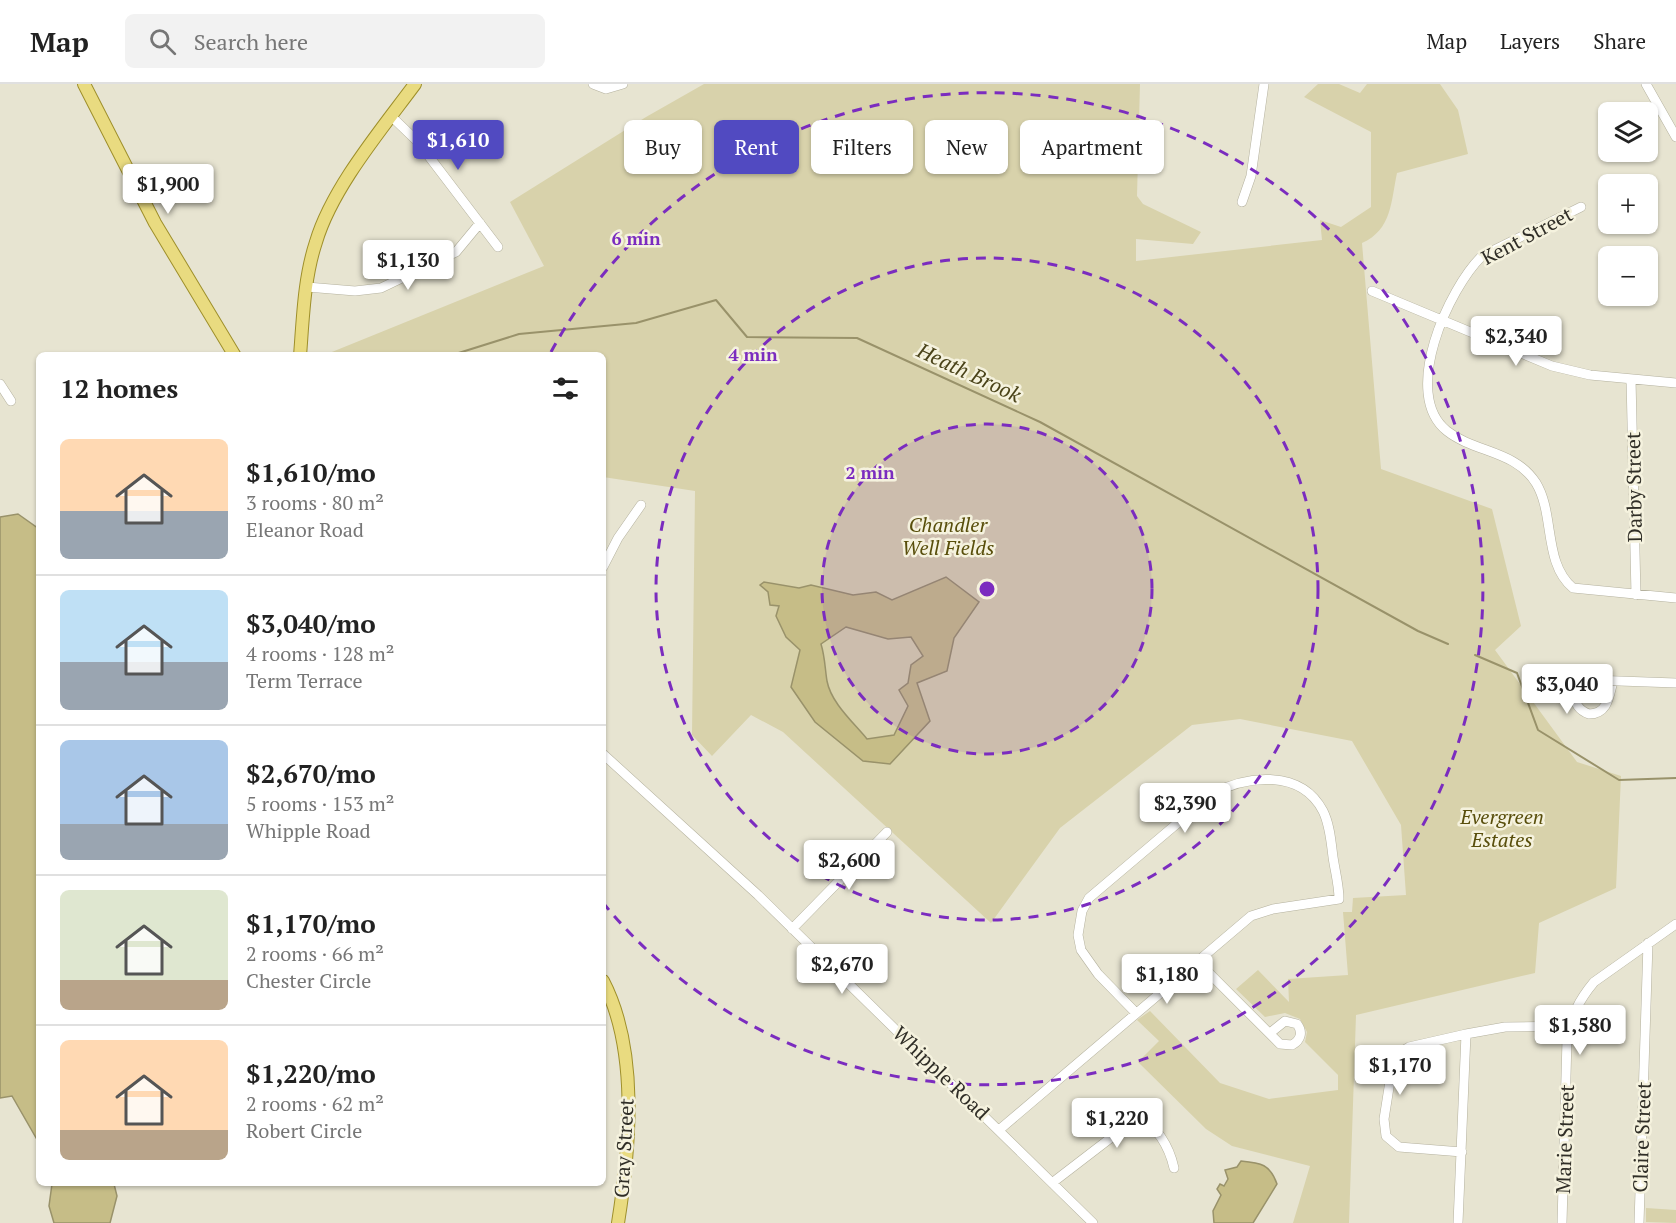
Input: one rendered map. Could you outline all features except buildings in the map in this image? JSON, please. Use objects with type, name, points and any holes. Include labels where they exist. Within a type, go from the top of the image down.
[{"type":"main road","points":[[84,84],[154,223],[233,352]]},
{"type":"main road","points":[[300,352],[307,287],[315,243],[331,205],[392,117],[411,85]]},
{"type":"main road","name":"Gray Street","points":[[606,990],[620,1030],[625,1072],[627,1143],[618,1223]]},
{"type":"street","points":[[593,84],[606,89],[623,84]]},
{"type":"street","points":[[1242,202],[1251,176],[1264,84]]},
{"type":"street","points":[[1646,84],[1675,133]]},
{"type":"street","points":[[392,117],[418,142],[498,248]]},
{"type":"street","name":"Kent Street","points":[[1581,207],[1482,256],[1463,278],[1442,320],[1432,349],[1430,405],[1439,424],[1463,440],[1512,460],[1538,485],[1557,564],[1567,583],[1581,591],[1676,598]]},
{"type":"street","points":[[307,287],[355,291],[381,288],[456,252],[480,223]]},
{"type":"street","points":[[1372,291],[1552,366],[1590,375],[1676,383]]},
{"type":"street","name":"Darby Street","points":[[1631,379],[1636,595]]},
{"type":"street","points":[[0,384],[11,401]]},
{"type":"street","points":[[606,561],[618,538],[641,505]]},
{"type":"street","points":[[1613,681],[1606,705],[1602,710],[1588,714],[1579,709],[1575,695],[1582,683],[1591,680],[1676,683]]},
{"type":"street","name":"Whipple Road","points":[[606,757],[792,928],[1093,1223]]},
{"type":"street","points":[[999,1130],[1241,924],[1261,911],[1339,899],[1325,814],[1307,791],[1281,781],[1247,780],[1212,794],[1089,898],[1082,911],[1078,935],[1081,950],[1098,974],[1136,1013]]},
{"type":"street","points":[[792,928],[887,832]]},
{"type":"street","name":"Marie Street","points":[[1562,1223],[1569,1026],[1574,1011],[1594,982],[1676,924]]},
{"type":"street","name":"Claire Street","points":[[1639,1223],[1648,943]]},
{"type":"street","points":[[1198,962],[1270,1033]]},
{"type":"street","points":[[1462,1152],[1399,1147],[1386,1136],[1384,1119],[1391,1066],[1395,1054],[1409,1047],[1505,1027],[1569,1026]]},
{"type":"street","points":[[1458,1223],[1466,1034]]},
{"type":"street","points":[[1052,1183],[1134,1120],[1145,1122],[1159,1136],[1172,1156],[1174,1168]]},
{"type":"green space","name":"Chandler Well Fields","points":[[704,84],[1140,84],[1139,120],[1020,120],[1020,174],[1138,174],[1137,196],[1143,204],[1201,232],[1193,244],[1136,239],[1136,261],[1322,240],[1320,220],[1341,227],[1371,207],[1371,132],[1304,97],[1318,84],[1339,84],[1360,93],[1367,84],[1440,84],[1458,110],[1468,154],[1397,173],[1385,223],[1379,231],[1362,243],[1381,469],[1492,509],[1521,626],[1495,650],[1577,762],[1621,776],[1616,888],[1539,923],[1535,973],[1356,1015],[1349,1223],[1293,1223],[1310,1166],[1232,1146],[1206,1129],[1138,1062],[1159,1041],[1137,1020],[1150,1011],[1220,1083],[1269,1099],[1338,1090],[1338,1075],[1305,1042],[1307,1032],[1300,1019],[1285,1013],[1265,1017],[1236,989],[1258,970],[1289,1002],[1288,979],[1348,975],[1343,912],[1352,912],[1353,898],[1406,895],[1401,825],[1352,741],[1240,719],[1192,725],[1060,828],[991,923],[783,732],[751,715],[712,756],[692,735],[695,491],[606,477],[606,352],[332,352],[544,266],[510,202],[624,131],[624,174],[702,174],[702,120],[641,120]]},
{"type":"green space","points":[[1646,1208],[1676,1210],[1676,1223],[1646,1222]]},
{"type":"shaded area","points":[[18,514],[36,527],[36,1138],[12,1096],[0,1098],[0,517]]},
{"type":"shaded area","points":[[946,577],[979,602],[954,638],[947,671],[917,683],[930,721],[890,764],[863,761],[815,722],[791,687],[800,650],[786,637],[776,616],[779,606],[770,605],[768,592],[760,585],[764,582],[799,588],[811,585],[853,595],[876,592],[892,600]],"holes":[[[846,627],[888,639],[911,637],[923,656],[911,665],[908,683],[899,690],[908,706],[894,735],[867,739],[844,712],[829,689],[821,644]]]},
{"type":"shaded area","points":[[1241,1161],[1268,1168],[1277,1184],[1253,1223],[1214,1223],[1213,1211],[1221,1195],[1217,1189],[1220,1184],[1224,1186],[1228,1179],[1225,1170],[1237,1167]]},
{"type":"shaded area","points":[[52,1186],[114,1186],[117,1196],[110,1223],[54,1223],[49,1206]]},
{"type":"waterway","name":"Heath Brook","points":[[462,352],[519,334],[636,323],[716,300],[747,337],[857,338],[1040,422],[1418,631],[1448,644]]},
{"type":"waterway","name":"Heath Brook","points":[[1475,655],[1517,673],[1538,730],[1619,780],[1676,778]]},
{"type":"park label","name":"Evergreen Estates","points":[[1502,828]]}]
